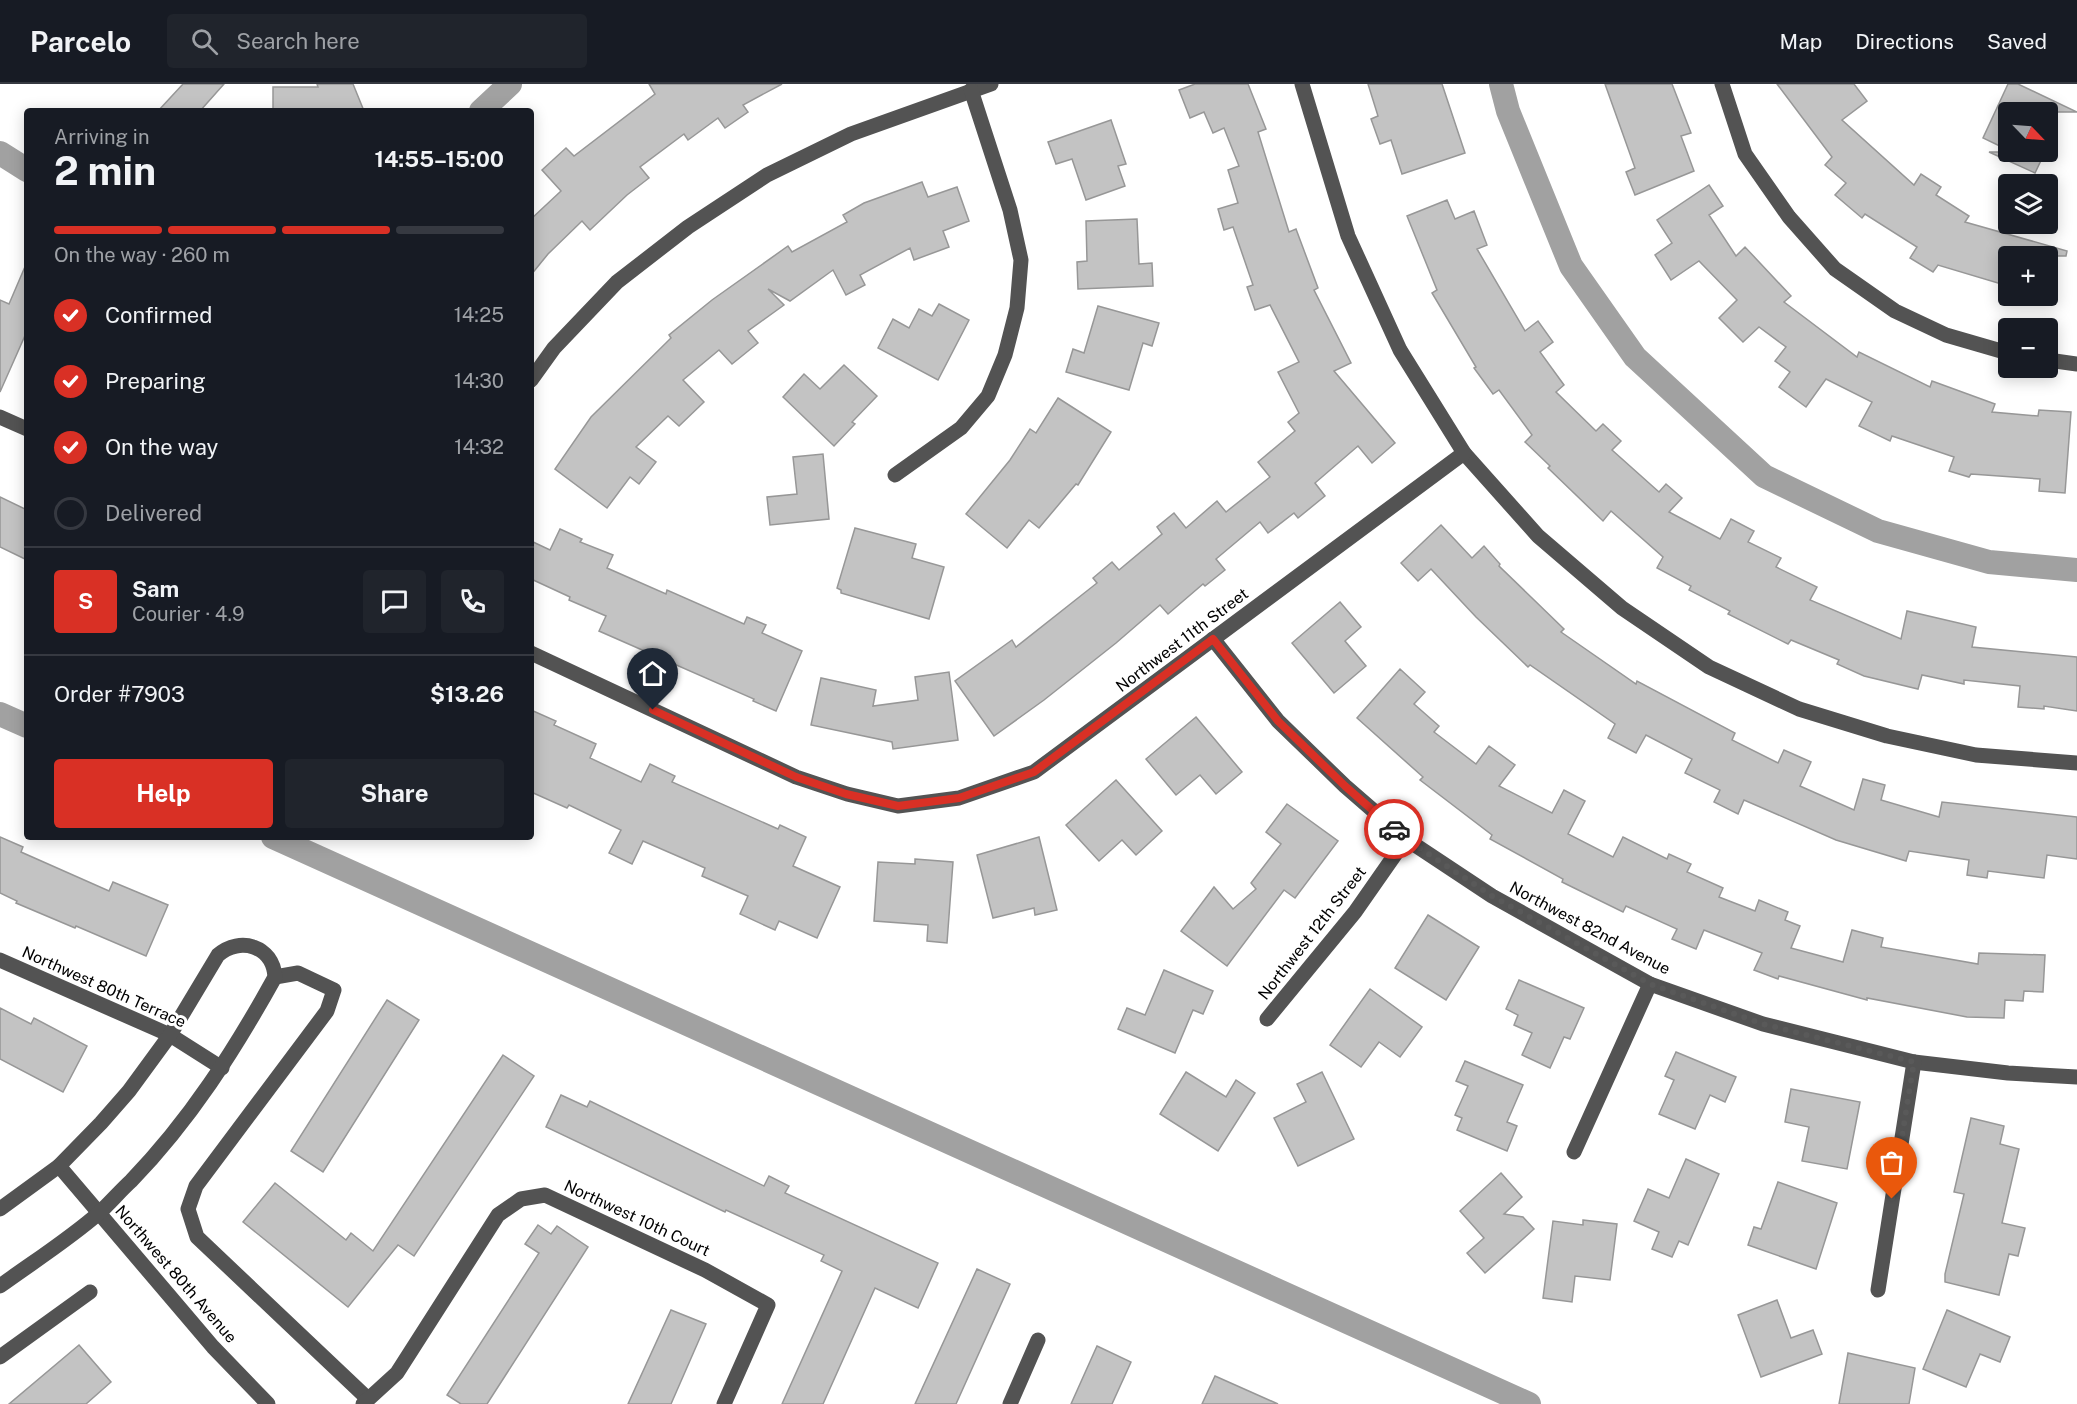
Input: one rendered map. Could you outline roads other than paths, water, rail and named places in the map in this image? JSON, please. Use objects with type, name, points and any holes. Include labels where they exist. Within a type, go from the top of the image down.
[{"type":"street","points":[[534,376],[554,348],[617,282],[688,227],[767,175],[851,134],[991,84]]},
{"type":"street","points":[[1302,84],[1348,236],[1400,350],[1464,453],[1538,536],[1622,608],[1709,667],[1799,709],[1887,736],[1976,755],[2077,763]]},
{"type":"street","points":[[1722,84],[1745,154],[1789,217],[1835,269],[1895,311],[1946,335],[1998,350]]},
{"type":"street","points":[[895,475],[961,428],[988,396],[1005,355],[1017,308],[1021,260],[1010,210],[970,90]]},
{"type":"street","points":[[2058,361],[2077,364]]},
{"type":"street","points":[[0,417],[24,428]]},
{"type":"street","name":"Northwest 11th Street","points":[[534,654],[796,777],[846,794],[898,806],[959,798],[1034,772],[1464,453]]},
{"type":"street","name":"Northwest 82nd Avenue","points":[[1213,639],[1278,721],[1345,786],[1406,839],[1492,896],[1650,984],[1763,1024],[1914,1062],[2008,1073],[2077,1077]]},
{"type":"street","name":"Northwest 12th Street","points":[[1267,1019],[1355,912],[1406,839]]},
{"type":"street","points":[[0,1209],[59,1166],[129,1091],[170,1035],[218,956],[227,947],[247,945],[261,952],[272,962],[275,977],[222,1068],[196,1106],[167,1142],[99,1213],[0,1286]]},
{"type":"street","name":"Northwest 80th Terrace","points":[[0,960],[170,1035],[222,1068]]},
{"type":"street","name":"Northwest 10th Court","points":[[275,977],[298,973],[334,990],[327,1011],[196,1186],[188,1209],[197,1237],[366,1402],[397,1373],[498,1215],[521,1199],[545,1195],[705,1270],[768,1305],[724,1404]]},
{"type":"street","points":[[1574,1152],[1650,984]]},
{"type":"street","points":[[1878,1290],[1914,1062]]},
{"type":"street","name":"Northwest 80th Avenue","points":[[59,1166],[213,1347],[268,1404]]},
{"type":"street","points":[[0,1357],[90,1292]]},
{"type":"street","points":[[1010,1404],[1038,1340]]},
{"type":"waterway","points":[[484,108],[510,84]]},
{"type":"waterway","points":[[1501,84],[1508,111],[1571,266],[1635,357],[1764,476],[1878,531],[1989,562],[2077,570]]},
{"type":"waterway","points":[[0,153],[24,168]]},
{"type":"waterway","points":[[0,714],[24,725]]},
{"type":"waterway","points":[[280,840],[1529,1404]]}]
